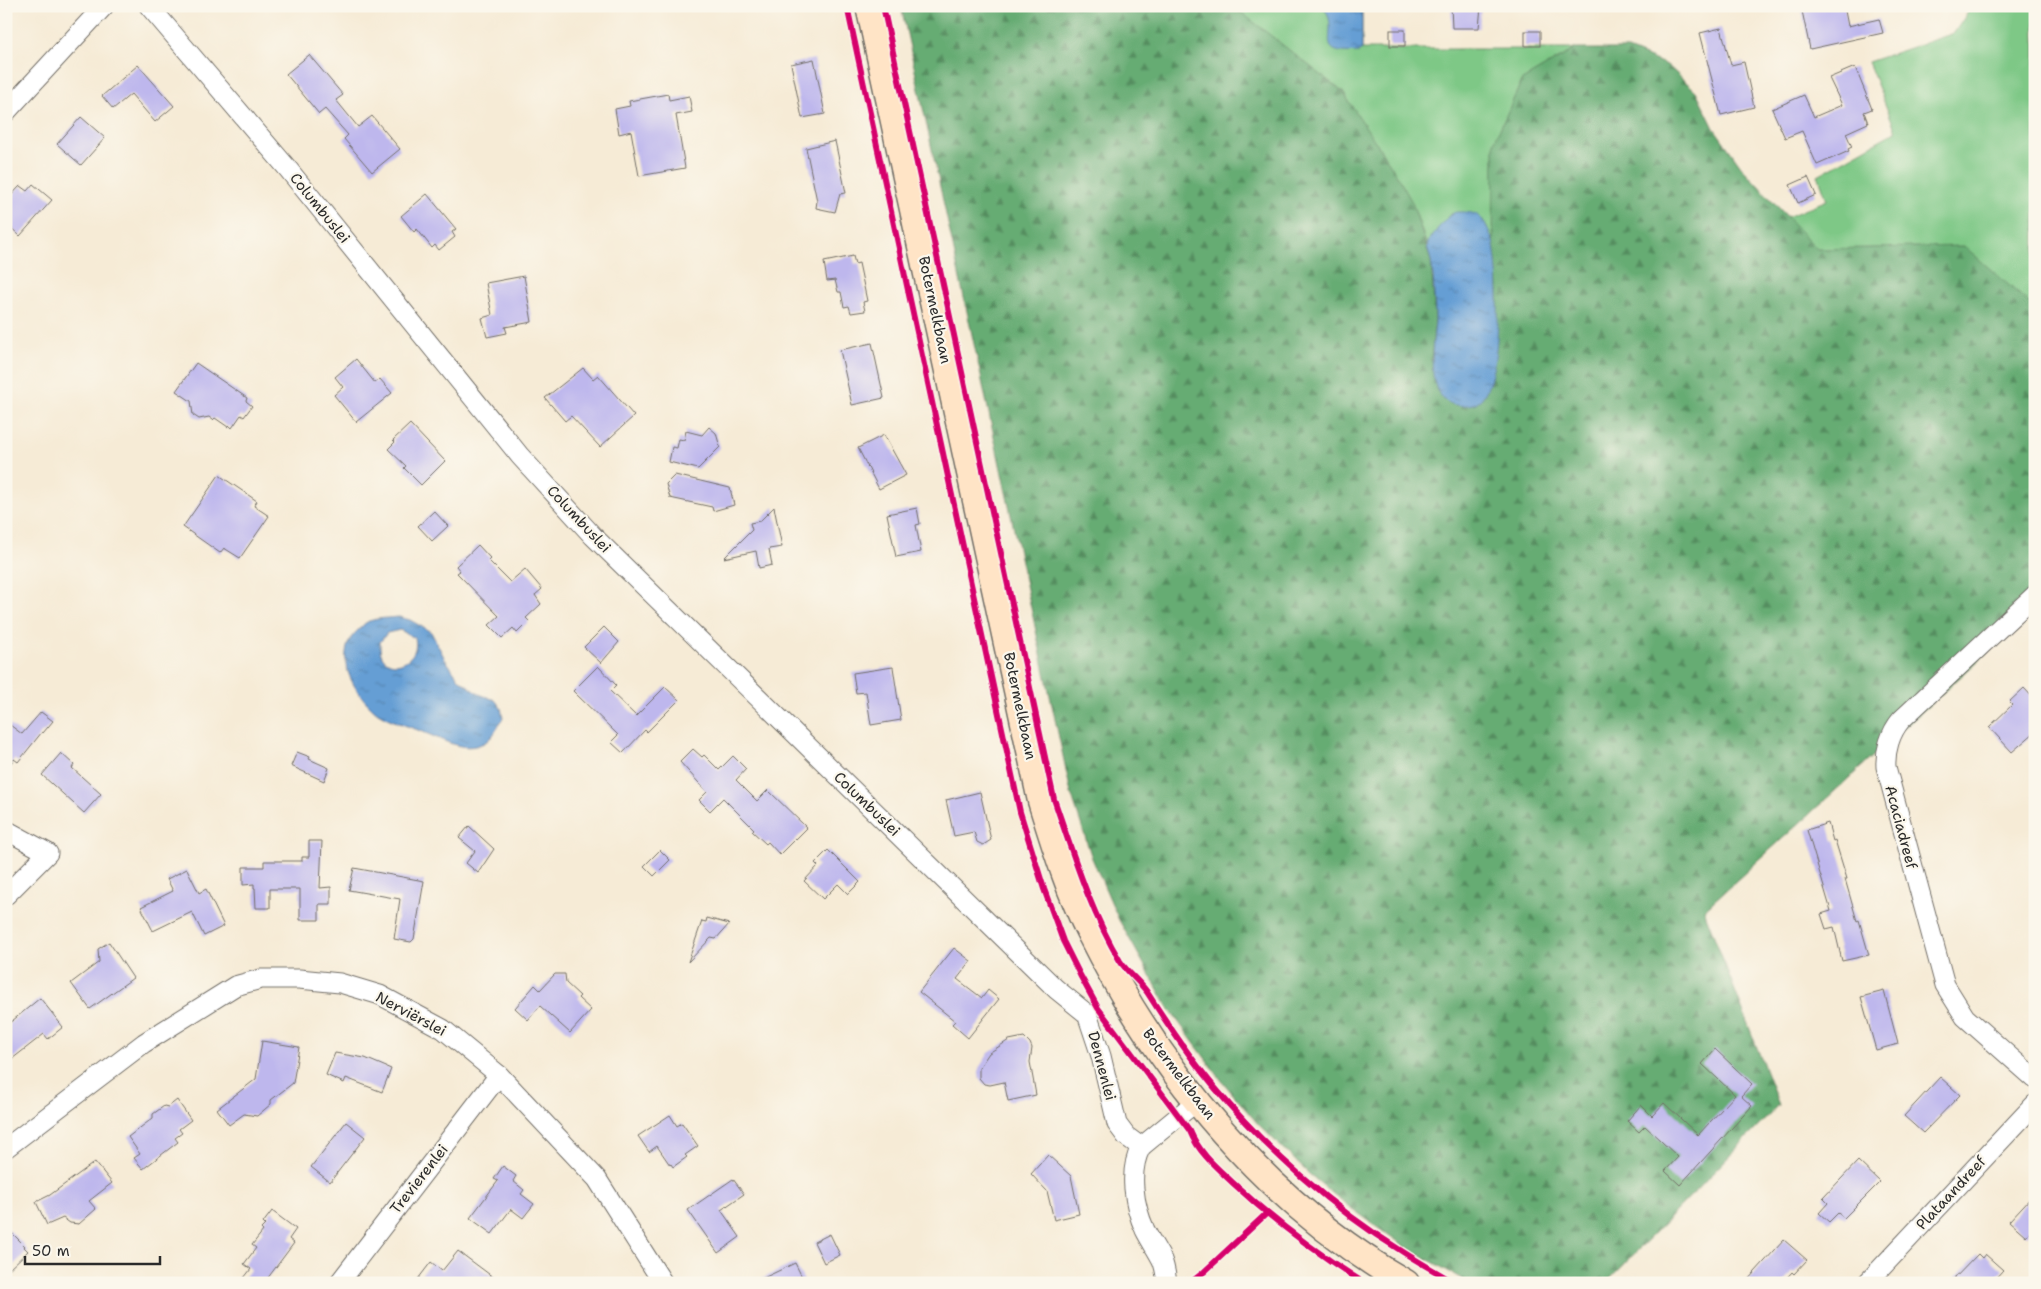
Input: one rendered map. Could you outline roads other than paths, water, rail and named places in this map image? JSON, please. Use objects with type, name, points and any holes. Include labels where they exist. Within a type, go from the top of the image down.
[{"type":"main road","name":"Botermelkbaan","points":[[869,6],[1041,801],[1062,869],[1090,934],[1117,985],[1143,1027],[1197,1101],[1234,1144],[1287,1197],[1329,1231],[1386,1272],[1406,1283]]},
{"type":"street","points":[[6,112],[104,6]]},
{"type":"street","name":"Columbuslei","points":[[149,6],[288,169],[520,456],[573,514],[1056,989]]},
{"type":"street","name":"Acaciadreef","points":[[2035,595],[1900,720],[1891,738],[1885,759],[1910,860],[1945,985],[1965,1017],[2035,1079]]},
{"type":"street","points":[[6,830],[48,853],[6,895]]},
{"type":"street","name":"Nerviërslei","points":[[6,1148],[144,1044],[235,986],[262,979],[299,979],[340,984],[380,995],[443,1029],[499,1075],[597,1179],[663,1283]]},
{"type":"street","name":"Dennenlei","points":[[1056,989],[1087,1014],[1101,1056],[1117,1124],[1126,1136],[1141,1147]]},
{"type":"street","name":"Trevierenlei","points":[[339,1283],[499,1075]]},
{"type":"street","points":[[1167,1283],[1163,1262],[1144,1229],[1136,1201],[1134,1174],[1137,1154],[1141,1147],[1197,1101]]},
{"type":"street","name":"Plataandreef","points":[[1868,1283],[2035,1104]]},
{"type":"water","points":[[1323,6],[1362,6],[1362,49],[1359,52],[1344,52],[1335,50],[1330,46],[1330,25]]},
{"type":"water","points":[[1453,213],[1471,213],[1480,217],[1485,223],[1493,241],[1497,277],[1498,330],[1491,379],[1483,396],[1473,404],[1457,405],[1445,400],[1438,391],[1434,379],[1432,349],[1435,322],[1434,283],[1427,248],[1429,240]]},
{"type":"water","points":[[399,617],[410,620],[431,632],[445,659],[460,680],[479,694],[495,700],[501,708],[503,718],[487,741],[479,745],[466,747],[446,742],[378,713],[361,696],[349,675],[346,663],[349,641],[367,622],[376,619]],"holes":[[[400,630],[415,638],[416,646],[413,653],[403,662],[391,663],[385,660],[381,654],[380,642],[387,633]]]}]
